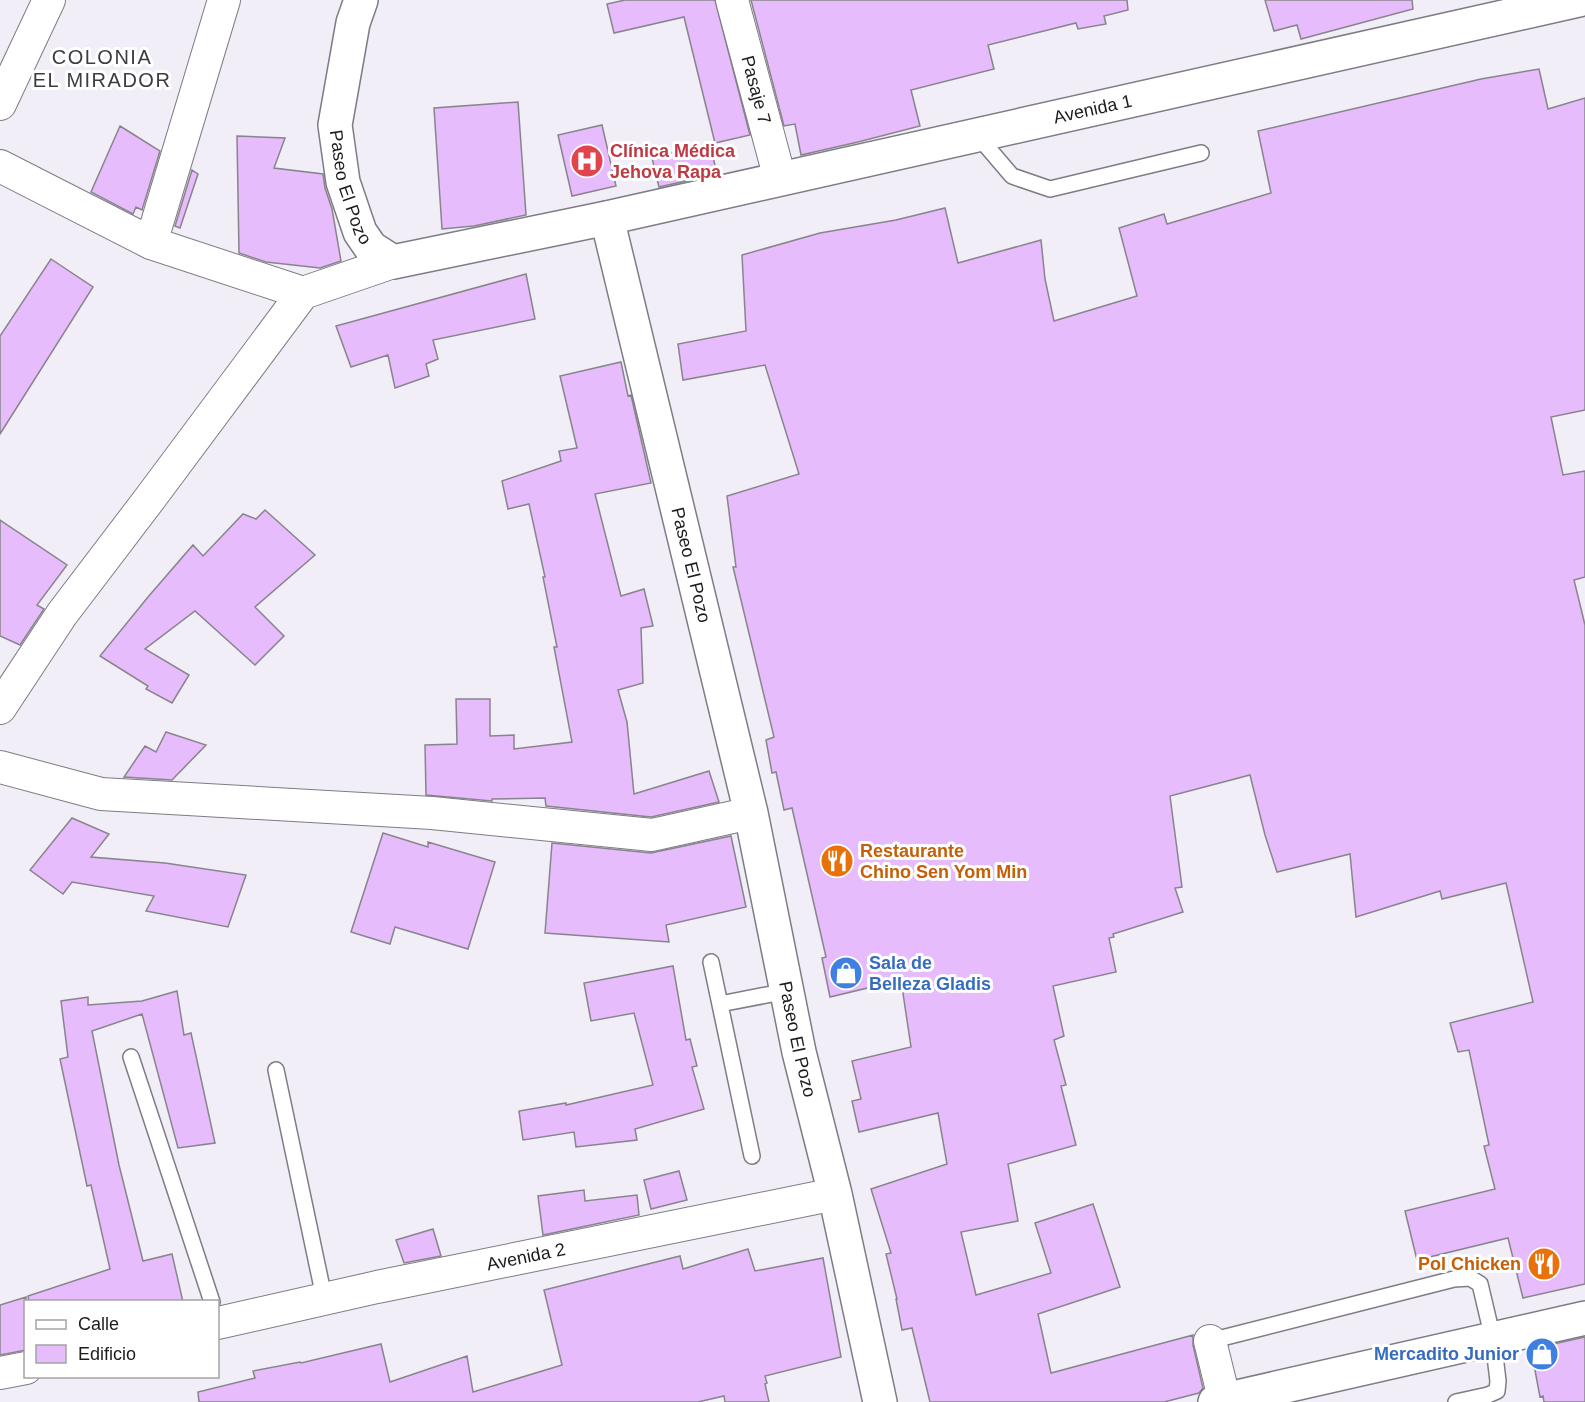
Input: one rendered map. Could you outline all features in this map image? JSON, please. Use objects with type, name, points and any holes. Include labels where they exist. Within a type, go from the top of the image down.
[{"type":"street","points":[[0,104],[49,0]]},
{"type":"street","points":[[151,243],[224,0]]},
{"type":"street","name":"Paseo El Pozo","points":[[361,0],[353,24],[335,125],[343,182],[360,232],[371,248],[393,262],[607,218],[751,813],[800,1052],[835,1194],[879,1402]]},
{"type":"street","name":"Pasaje 7","points":[[732,0],[780,179]]},
{"type":"street","name":"Avenida 1","points":[[607,218],[1579,0]]},
{"type":"street","points":[[0,166],[151,243],[303,293]]},
{"type":"street","points":[[0,708],[62,614],[303,293],[393,262]]},
{"type":"street","points":[[0,766],[101,794],[432,813],[652,835],[751,813]]},
{"type":"street","name":"Avenida 2","points":[[219,1316],[322,1300],[835,1194]]},
{"type":"street","points":[[1210,1341],[1222,1401],[1585,1318]]},
{"type":"street","points":[[0,1373],[24,1368]]},
{"type":"lane","points":[[977,135],[1012,176],[1050,189],[1201,153]]},
{"type":"lane","points":[[711,962],[752,1156]]},
{"type":"lane","points":[[720,1004],[787,991]]},
{"type":"lane","points":[[130,1057],[212,1300]]},
{"type":"lane","points":[[276,1070],[321,1283],[322,1300]]},
{"type":"lane","points":[[1210,1341],[1454,1279],[1470,1278],[1480,1284],[1493,1339],[1497,1391],[1455,1402]]},
{"type":"building","points":[[625,0],[715,0],[750,135],[715,143],[684,17],[614,33],[607,4]]},
{"type":"building","points":[[751,0],[1127,0],[1128,10],[1104,16],[1106,24],[1078,29],[1076,23],[988,45],[994,69],[911,90],[920,126],[801,155],[795,124],[784,126]]},
{"type":"building","points":[[1265,0],[1412,0],[1413,9],[1301,39],[1297,25],[1274,31]]},
{"type":"building","points":[[1539,69],[1548,109],[1585,98],[1585,410],[1551,417],[1563,475],[1585,471],[1585,577],[1574,580],[1585,625],[1585,1284],[1523,1298],[1508,1238],[1417,1260],[1405,1211],[1495,1189],[1484,1146],[1489,1145],[1469,1050],[1458,1052],[1450,1023],[1533,1002],[1506,883],[1442,899],[1440,891],[1356,917],[1350,854],[1277,872],[1250,775],[1170,796],[1182,887],[1175,888],[1183,912],[1113,934],[1114,937],[1109,938],[1116,972],[1053,986],[1064,1036],[1054,1040],[1066,1085],[1061,1086],[1076,1145],[1008,1164],[1018,1221],[961,1232],[976,1295],[1051,1273],[1035,1223],[1093,1204],[1120,1287],[1038,1314],[1051,1373],[1193,1335],[1193,1345],[1203,1388],[1199,1393],[1164,1402],[930,1402],[912,1328],[902,1330],[886,1254],[891,1253],[871,1189],[947,1164],[938,1113],[859,1132],[852,1101],[861,1099],[852,1061],[911,1047],[901,980],[830,997],[822,958],[826,957],[792,808],[784,810],[776,772],[772,773],[766,740],[774,737],[733,567],[736,567],[727,496],[799,474],[765,365],[683,380],[678,344],[746,331],[742,255],[820,233],[896,220],[945,208],[958,263],[1041,240],[1045,279],[1054,321],[1137,296],[1119,228],[1164,214],[1167,224],[1271,193],[1258,131],[1481,79]]},
{"type":"building","points":[[518,102],[526,215],[474,226],[442,229],[434,108]]},
{"type":"building","name":"Clínica Médica Jehova Rapa","points":[[602,125],[616,186],[572,196],[558,135]]},
{"type":"building","points":[[120,126],[160,151],[142,210],[136,207],[133,214],[91,192]]},
{"type":"building","points":[[237,136],[285,138],[274,168],[323,174],[341,261],[320,268],[266,262],[239,253]]},
{"type":"building","points":[[710,144],[717,174],[659,187],[652,158]]},
{"type":"building","points":[[192,170],[198,174],[180,228],[175,226]]},
{"type":"building","points":[[51,259],[93,287],[0,434],[0,336]]},
{"type":"building","points":[[526,274],[535,319],[433,340],[438,359],[426,364],[429,376],[395,388],[388,355],[351,367],[336,326]]},
{"type":"building","points":[[621,362],[651,483],[595,494],[621,596],[644,589],[653,626],[641,628],[643,683],[618,690],[627,722],[634,794],[709,771],[719,802],[651,817],[546,806],[545,798],[492,799],[492,801],[426,795],[425,745],[457,744],[456,699],[490,699],[490,736],[514,735],[514,749],[572,742],[554,647],[557,647],[543,577],[545,577],[529,504],[508,509],[502,481],[561,461],[559,451],[577,448],[560,376]]},
{"type":"building","points":[[265,510],[315,555],[255,607],[284,636],[255,665],[195,611],[145,649],[189,675],[172,703],[146,689],[148,686],[100,656],[193,545],[203,556],[243,514],[256,519]]},
{"type":"building","points":[[0,520],[67,565],[37,605],[44,609],[20,645],[0,636]]},
{"type":"building","points":[[166,732],[206,745],[172,780],[124,777],[145,746],[156,752]]},
{"type":"building","points":[[72,818],[109,834],[91,857],[165,863],[246,875],[228,927],[146,911],[154,896],[72,882],[63,894],[30,870]]},
{"type":"building","points":[[383,833],[428,847],[428,842],[495,862],[468,949],[395,927],[390,944],[351,932]]},
{"type":"building","points":[[731,836],[746,907],[666,925],[669,942],[545,933],[552,843],[651,853]]},
{"type":"building","points":[[673,966],[686,1040],[690,1039],[697,1066],[692,1067],[704,1109],[635,1129],[637,1140],[576,1147],[574,1132],[523,1140],[519,1111],[566,1103],[566,1105],[653,1085],[634,1013],[591,1021],[584,983]]},
{"type":"building","points":[[177,991],[184,1035],[191,1033],[215,1143],[178,1148],[142,1014],[92,1031],[119,1165],[143,1261],[172,1254],[183,1300],[29,1300],[28,1296],[110,1269],[91,1185],[87,1186],[60,1059],[68,1057],[61,1001],[88,997],[88,1005],[142,1001]]},
{"type":"building","points":[[679,1171],[687,1200],[651,1209],[644,1180]]},
{"type":"building","points":[[584,1190],[585,1201],[637,1195],[639,1215],[543,1235],[538,1196]]},
{"type":"building","points":[[433,1229],[441,1256],[404,1263],[396,1240]]},
{"type":"building","points":[[748,1249],[755,1271],[823,1258],[841,1357],[765,1376],[769,1402],[725,1402],[724,1396],[698,1402],[199,1402],[198,1392],[255,1378],[253,1371],[301,1363],[381,1344],[390,1382],[467,1356],[473,1392],[562,1365],[544,1290],[680,1256],[683,1269]]},
{"type":"building","points":[[26,1297],[24,1300],[24,1350],[0,1355],[0,1305]]},
{"type":"building","points":[[1585,1337],[1585,1402],[1544,1402],[1543,1396],[1540,1397],[1531,1349]]},
{"type":"place","name":"Clínica Médica Jehova Rapa","points":[[587,161]]},
{"type":"place","name":"Restaurante Chino Sen Yom Min","points":[[837,861]]},
{"type":"place","name":"Sala de Belleza Gladis","points":[[846,973]]},
{"type":"place","name":"Pol Chicken","points":[[1544,1264]]},
{"type":"place","name":"Mercadito Junior","points":[[1542,1354]]},
{"type":"district","name":"COLONIA EL MIRADOR","points":[[102,68]]}]
